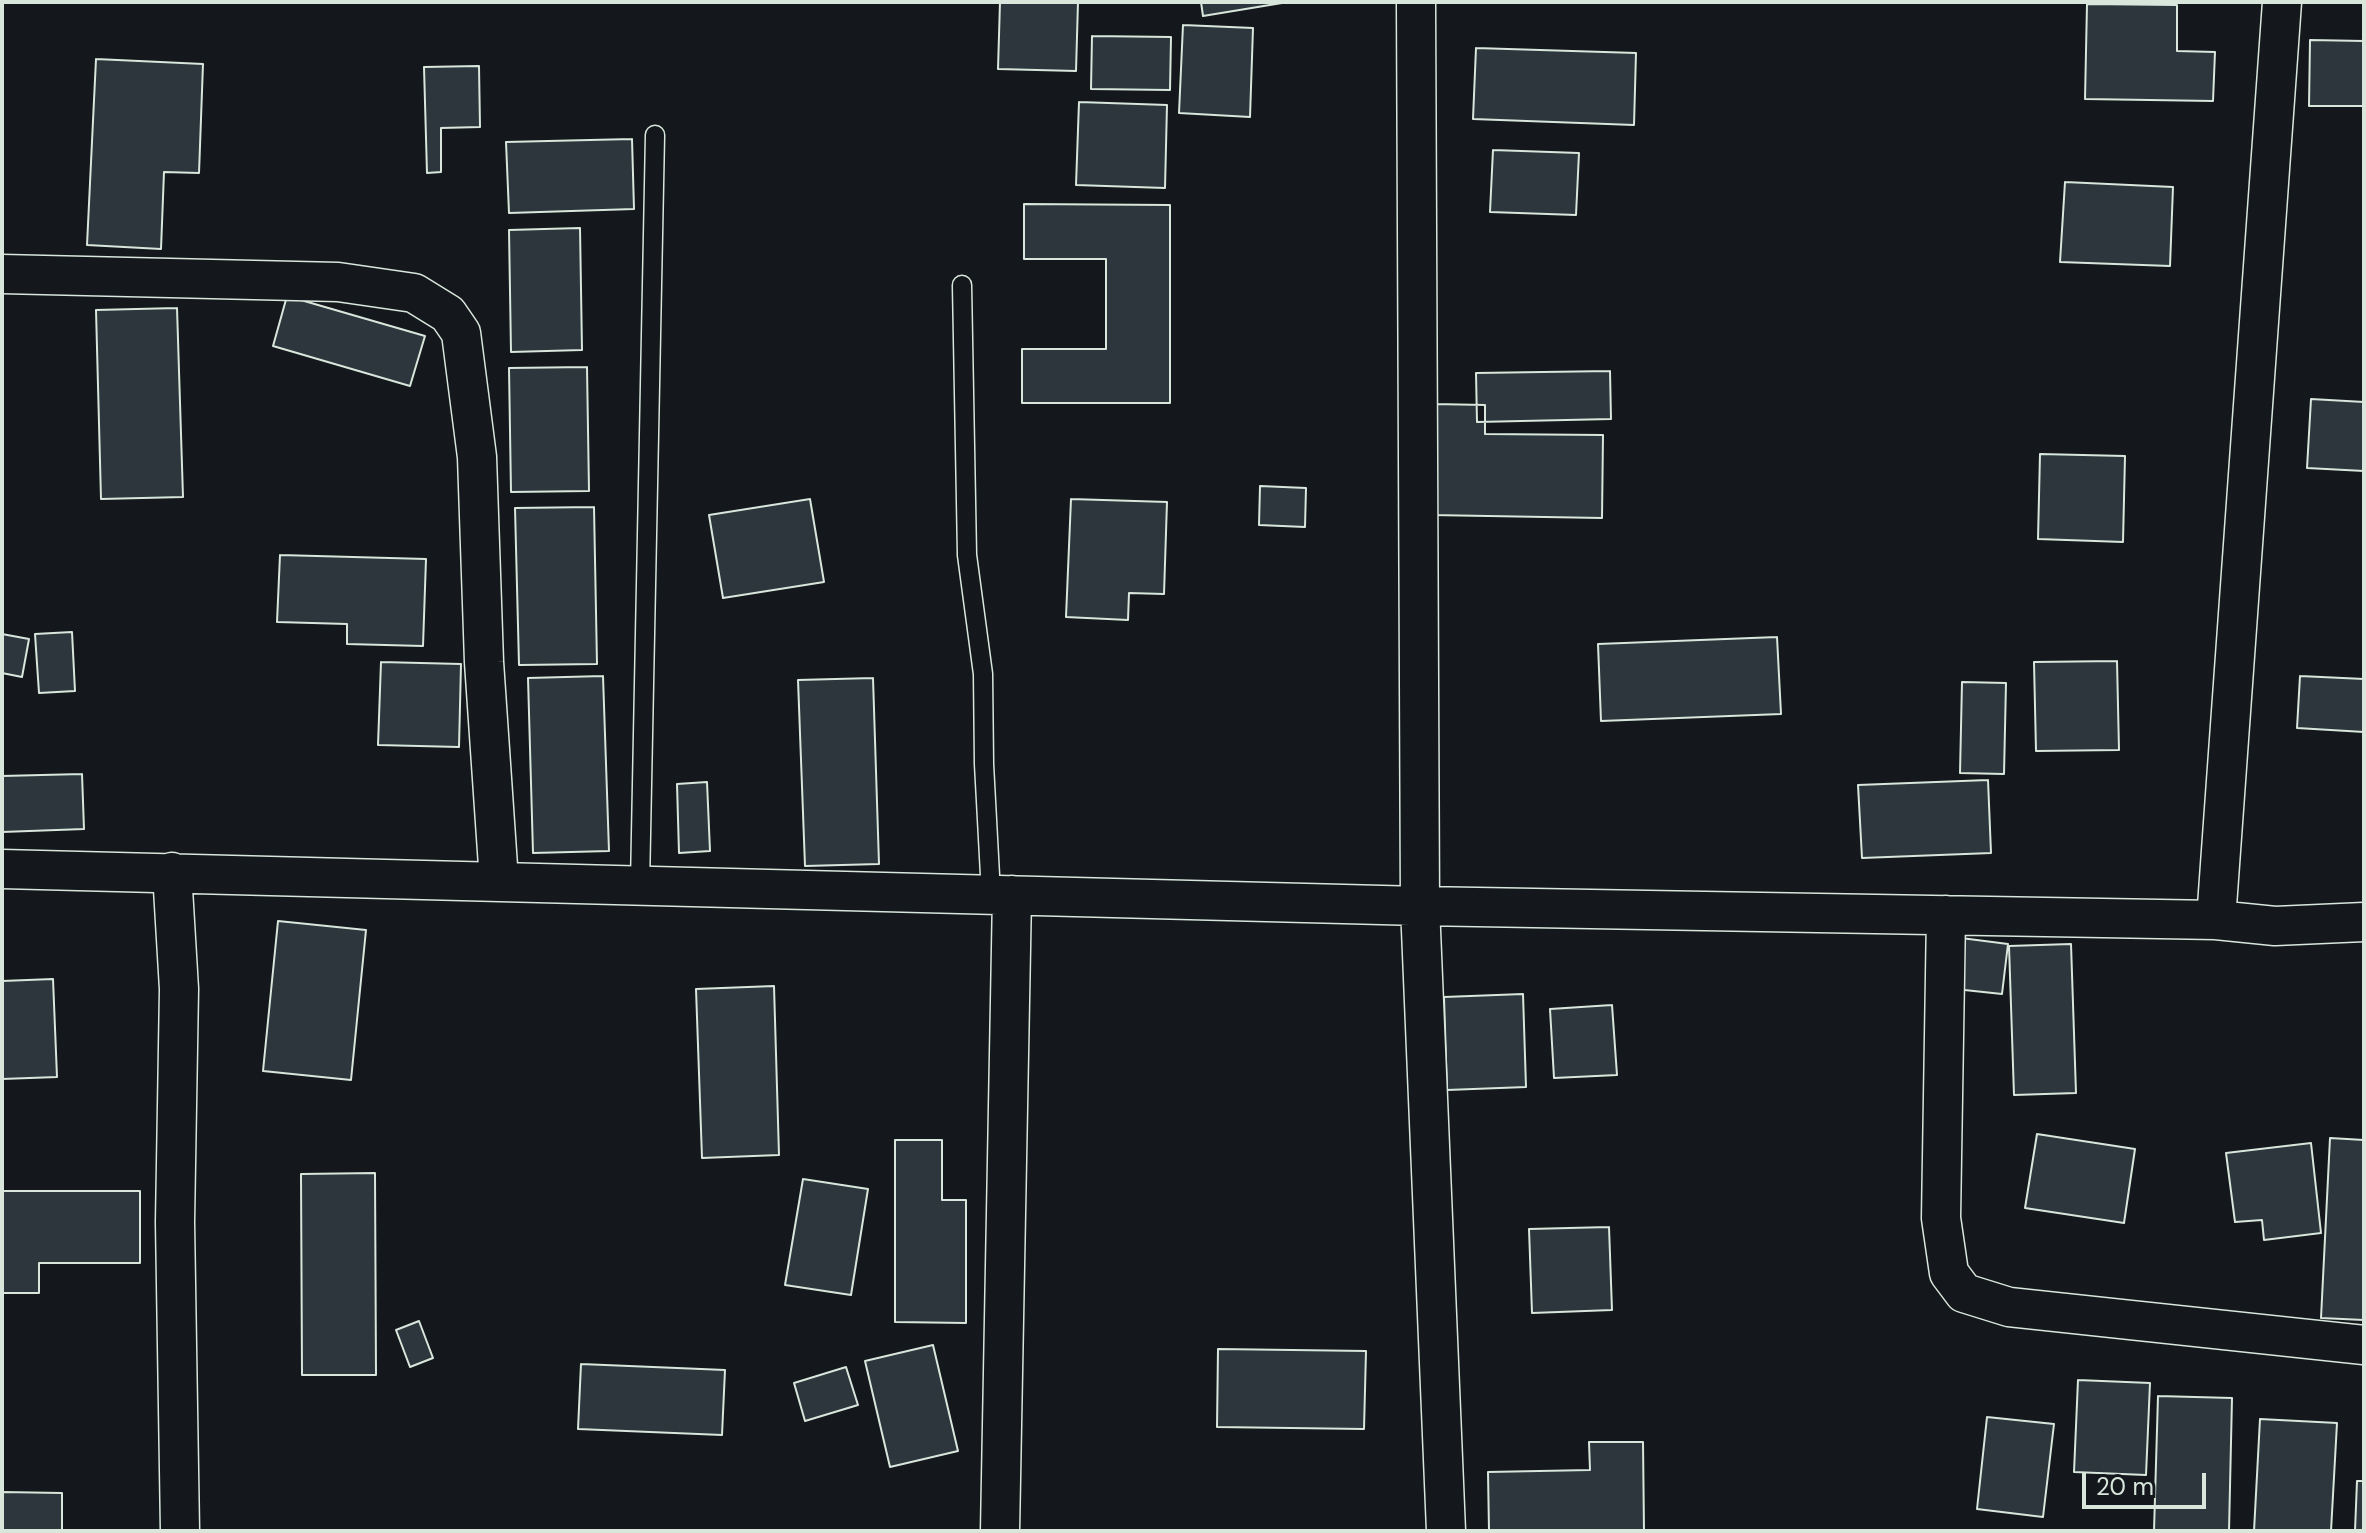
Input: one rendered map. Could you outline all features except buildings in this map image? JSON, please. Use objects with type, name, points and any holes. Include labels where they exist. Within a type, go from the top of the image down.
[{"type":"street","points":[[1416,2],[1420,906],[1446,1531]]},
{"type":"street","points":[[2216,920],[2282,2]]},
{"type":"street","points":[[2,274],[338,282],[414,293],[448,314],[461,333],[477,457],[484,662],[499,881]]},
{"type":"street","points":[[2,869],[1420,906],[2216,920],[2275,926],[2364,922]]},
{"type":"street","points":[[172,872],[179,989],[175,1222],[180,1531]]},
{"type":"street","points":[[1000,1531],[1002,894]]},
{"type":"street","points":[[1946,915],[1941,1218],[1949,1273],[1964,1293],[2009,1307],[2364,1345]]},
{"type":"lane","points":[[640,884],[655,135]]},
{"type":"lane","points":[[962,285],[967,555],[983,674],[984,764],[1002,894]]}]
